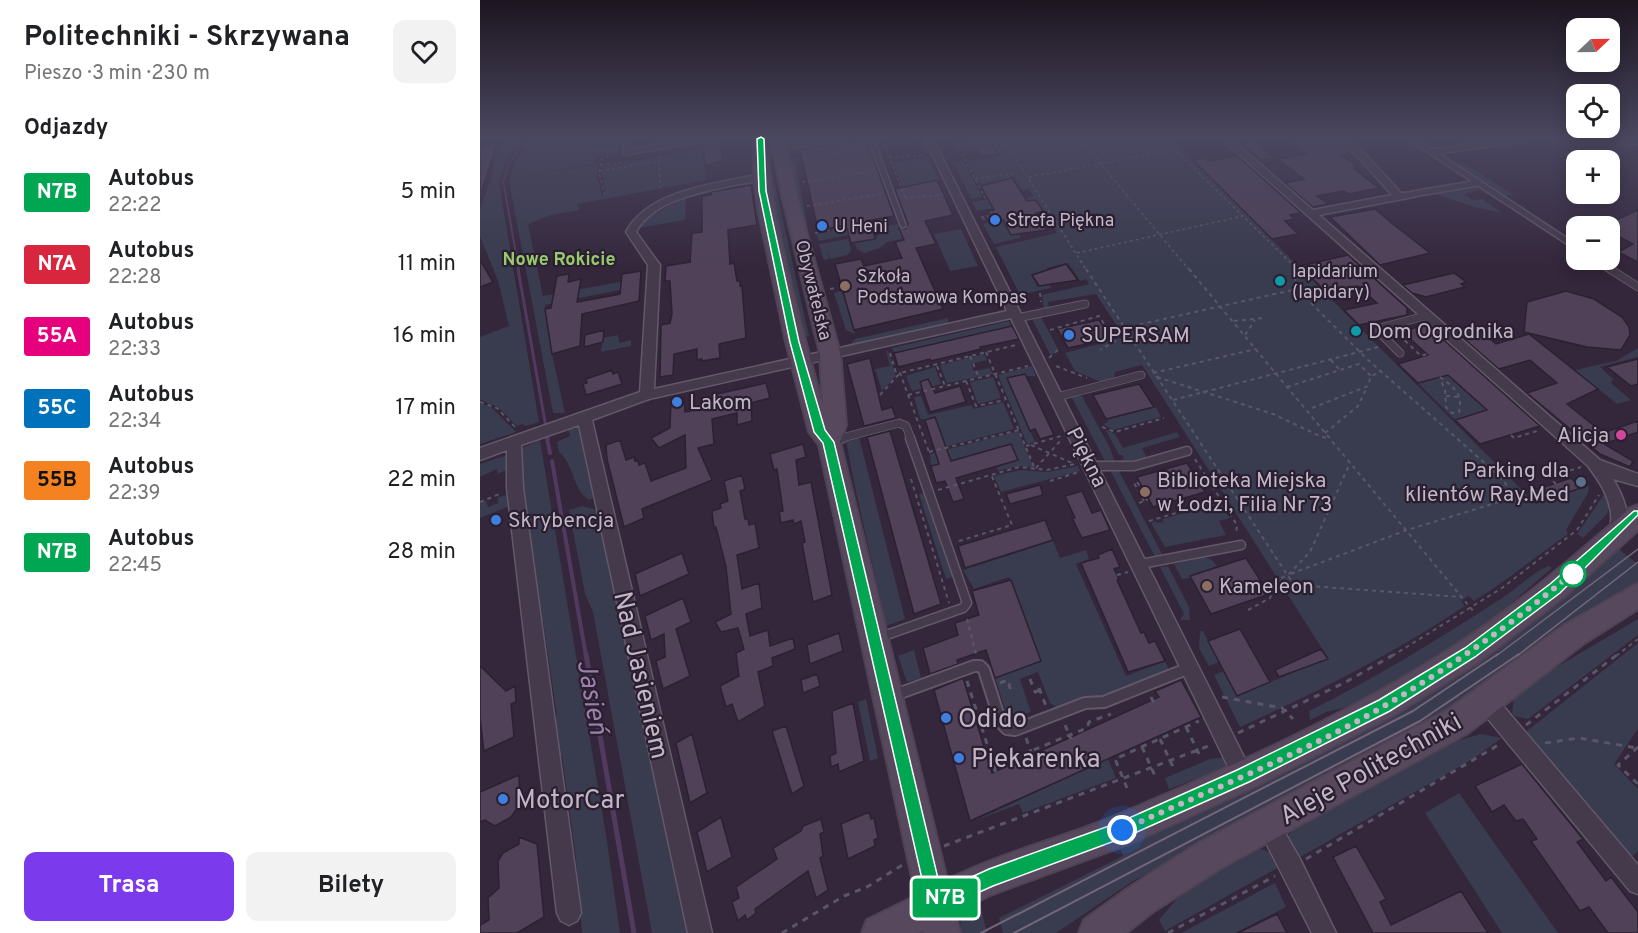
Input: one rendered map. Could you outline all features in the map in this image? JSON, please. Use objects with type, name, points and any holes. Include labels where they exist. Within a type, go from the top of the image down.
[{"type":"main road","name":"Obywatelska","points":[[762,183],[800,360],[820,432],[829,442],[939,918]]},
{"type":"main road","name":"Obywatelska","points":[[789,183],[830,353],[835,425],[829,442]]},
{"type":"main road","points":[[880,933],[939,918],[989,878],[1122,830],[1243,776],[1384,705],[1470,652],[1555,589],[1628,524]]},
{"type":"main road","name":"Aleje Politechniki","points":[[1097,933],[1142,899],[1209,856],[1457,722],[1573,635],[1638,595]]},
{"type":"street","points":[[647,395],[654,265],[631,232],[634,221],[641,215],[688,193],[736,183]]},
{"type":"street","name":"Piękna","points":[[951,183],[1057,397],[1086,466],[1141,564],[1243,776]]},
{"type":"street","points":[[1275,183],[1588,464],[1616,495],[1620,521],[1628,524]]},
{"type":"street","points":[[1386,183],[1399,197]]},
{"type":"street","points":[[1311,214],[1413,194]]},
{"type":"street","points":[[480,454],[521,437],[647,395],[830,353],[1015,315]]},
{"type":"street","name":"Nad Jasieniem","points":[[584,417],[700,933]]},
{"type":"street","points":[[521,437],[515,488],[569,913]]},
{"type":"street","points":[[1588,464],[1638,480]]},
{"type":"street","points":[[1486,701],[1515,734],[1537,751],[1637,881]]},
{"type":"street","points":[[1268,825],[1292,867],[1324,933]]},
{"type":"lane","points":[[887,183],[903,225]]},
{"type":"lane","points":[[1413,194],[1478,183],[1566,240]]},
{"type":"lane","points":[[1611,270],[1638,287]]},
{"type":"lane","points":[[1015,315],[1085,304]]},
{"type":"lane","points":[[1400,353],[1380,333],[1382,327],[1425,315]]},
{"type":"lane","points":[[1057,397],[1142,375]]},
{"type":"lane","points":[[829,442],[903,424],[906,426],[967,598],[967,603],[963,608],[873,639]]},
{"type":"lane","points":[[1086,466],[1134,466],[1189,452]]},
{"type":"lane","points":[[1141,564],[1241,545]]},
{"type":"lane","points":[[888,698],[974,666],[980,666],[984,670],[1001,723],[1007,729],[1015,730],[1085,703],[1104,702],[1191,668]]},
{"type":"path","points":[[602,183],[605,195]]},
{"type":"path","points":[[660,183],[660,188]]},
{"type":"path","points":[[899,183],[905,197]]},
{"type":"path","points":[[977,183],[985,198]]},
{"type":"path","points":[[1032,183],[1124,328],[1296,585],[1461,597]]},
{"type":"path","points":[[1117,183],[1474,612]]},
{"type":"path","points":[[1209,183],[1292,264],[1297,289],[1360,352],[1496,473],[1507,489],[1507,494],[1499,502],[1407,530],[1281,578],[1270,598],[1248,610]]},
{"type":"path","points":[[806,207],[891,194],[905,197],[930,197],[946,194]]},
{"type":"path","points":[[1077,253],[1243,216]]},
{"type":"path","points":[[812,233],[889,220],[895,217]]},
{"type":"path","points":[[979,219],[991,217]]},
{"type":"path","points":[[830,289],[842,287]]},
{"type":"path","points":[[1124,328],[1297,289]]},
{"type":"path","points":[[1050,330],[1099,316],[1115,341],[1100,350]]},
{"type":"path","points":[[1233,321],[1264,318]]},
{"type":"path","points":[[1244,335],[1255,320]]},
{"type":"path","points":[[1400,335],[1421,356],[1427,354]]},
{"type":"path","points":[[1173,400],[1386,345],[1381,339],[1385,338]]},
{"type":"path","points":[[880,395],[900,373],[1022,344]]},
{"type":"path","points":[[889,348],[896,373],[900,373],[929,452]]},
{"type":"path","points":[[1040,364],[1060,348]]},
{"type":"path","points":[[1142,375],[1256,350]]},
{"type":"path","points":[[986,352],[1035,469]]},
{"type":"path","points":[[970,356],[979,378]]},
{"type":"path","points":[[1331,360],[1339,369]]},
{"type":"path","points":[[908,395],[1040,364],[1054,365],[1102,385]]},
{"type":"path","points":[[1287,387],[1359,364],[1371,376]]},
{"type":"path","points":[[936,365],[945,386]]},
{"type":"path","points":[[1325,433],[1358,406],[1371,376],[1381,371]]},
{"type":"path","points":[[1157,377],[1273,414],[1322,437],[1329,438]]},
{"type":"path","points":[[1440,377],[1456,388],[1461,403],[1459,412],[1452,413],[1446,407],[1441,381],[1443,380]]},
{"type":"path","points":[[966,381],[976,406],[1005,400]]},
{"type":"path","points":[[1312,408],[1368,386]]},
{"type":"path","points":[[1445,396],[1458,397]]},
{"type":"path","points":[[480,402],[497,408],[521,437]]},
{"type":"path","points":[[1102,427],[1116,432],[1164,418]]},
{"type":"path","points":[[1511,435],[1514,438],[1542,429]]},
{"type":"path","points":[[916,455],[1019,430]]},
{"type":"path","points":[[1026,446],[1065,435],[1035,469]]},
{"type":"path","points":[[1031,444],[1076,464],[1086,466]]},
{"type":"path","points":[[1189,452],[1237,525],[1236,536]]},
{"type":"path","points":[[1288,575],[1310,552],[1350,463]]},
{"type":"path","points":[[940,489],[1019,467],[1047,470],[1076,464]]},
{"type":"path","points":[[1556,484],[1549,477],[1588,464]]},
{"type":"path","points":[[1050,481],[1086,466]]},
{"type":"path","points":[[909,471],[952,612]]},
{"type":"path","points":[[958,542],[1012,525],[991,474]]},
{"type":"path","points":[[1139,503],[1147,500],[1137,482],[1134,483],[1144,501]]},
{"type":"path","points":[[480,502],[515,488]]},
{"type":"path","points":[[1149,521],[1221,500]]},
{"type":"path","points":[[963,608],[980,666]]},
{"type":"path","points":[[1168,933],[1292,867],[1479,759],[1638,639]]},
{"type":"path","points":[[1030,679],[1035,692],[1040,689],[1050,717]]},
{"type":"path","points":[[989,687],[1008,680],[1011,692]]},
{"type":"path","points":[[1151,697],[1154,703]]},
{"type":"path","points":[[1222,697],[1282,708],[1293,719]]},
{"type":"path","points":[[1060,713],[1071,739]]},
{"type":"path","points":[[1126,788],[1115,759],[1204,719]]},
{"type":"path","points":[[1186,727],[1201,758]]},
{"type":"path","points":[[1023,728],[1032,755]]},
{"type":"path","points":[[1160,739],[1174,769]]},
{"type":"path","points":[[1537,751],[1557,739],[1601,740],[1637,747]]},
{"type":"path","points":[[1142,747],[1155,776]]},
{"type":"path","points":[[1637,747],[1618,765],[1638,784]]},
{"type":"path","points":[[994,766],[996,774]]},
{"type":"shaded area","points":[[489,183],[499,183],[539,422],[526,426],[522,424],[517,426],[498,407],[480,400],[480,337],[509,326],[498,281],[480,236],[480,209]]},
{"type":"shaded area","points":[[509,183],[599,183],[602,196],[606,195],[604,183],[692,183],[577,204],[579,210],[551,215],[528,224],[543,296],[641,278],[640,286],[545,305],[552,354],[565,413],[553,413]]},
{"type":"shaded area","points":[[770,183],[774,183],[809,336],[802,338],[779,240]]},
{"type":"shaded area","points":[[777,183],[783,183],[819,334],[813,335]]},
{"type":"shaded area","points":[[794,183],[799,183],[809,237],[806,236]]},
{"type":"shaded area","points":[[901,183],[923,183],[920,183],[906,196]]},
{"type":"shaded area","points":[[963,183],[975,183],[982,197],[971,199]]},
{"type":"shaded area","points":[[1017,183],[1215,183],[1535,503],[1589,486],[1588,493],[1566,530],[1568,534],[1474,601],[1469,596],[1461,601],[1465,606],[1383,656],[1240,727],[1214,675],[1223,671],[1237,696],[1328,658],[1142,365],[1115,372],[1114,379],[1101,382],[1075,371],[1065,353],[1124,337],[1096,294],[1048,302],[1049,309],[1044,310],[1042,295],[1089,284],[1086,279],[1080,281],[1068,263],[1047,268],[1048,271],[1031,275],[1038,287],[1050,284],[1051,288],[1020,295],[996,247],[1057,233],[1036,200],[977,211],[972,202],[1024,194],[1026,198],[1033,196],[1029,189],[1022,190]]},
{"type":"shaded area","points":[[1480,183],[1494,183],[1514,195],[1498,193]]},
{"type":"shaded area","points":[[1472,187],[1483,189],[1512,209],[1480,190],[1464,194],[1473,200],[1482,199],[1502,213],[1435,194]]},
{"type":"shaded area","points":[[686,197],[685,220],[638,228],[643,220]]},
{"type":"shaded area","points":[[1002,220],[1010,235],[1020,233],[1020,238],[994,244],[983,224]]},
{"type":"shaded area","points":[[875,223],[882,227],[897,224],[900,229],[907,228],[912,237],[887,242],[880,248],[864,253],[857,249],[855,243],[876,239],[880,233],[890,232],[881,228],[819,241],[816,234]]},
{"type":"shaded area","points":[[961,229],[978,266],[950,271],[934,234]]},
{"type":"shaded area","points":[[848,239],[851,251],[847,255],[830,259],[826,248],[829,259],[824,260],[819,244]]},
{"type":"shaded area","points":[[842,290],[855,334],[846,330],[834,293]]},
{"type":"shaded area","points":[[1040,315],[1058,349],[1051,356],[1031,317]]},
{"type":"shaded area","points":[[948,318],[948,324],[850,345],[855,339]]},
{"type":"shaded area","points":[[1009,321],[1012,326],[894,353],[892,348]]},
{"type":"shaded area","points":[[618,335],[619,343],[631,340],[631,346],[601,352],[603,338]]},
{"type":"shaded area","points":[[1638,348],[1638,357],[1600,367],[1613,379],[1611,383],[1631,400],[1617,404],[1575,370],[1616,361]]},
{"type":"shaded area","points":[[886,351],[888,351],[896,376],[882,391],[875,369],[890,366]]},
{"type":"shaded area","points":[[984,354],[987,360],[971,364],[974,371],[990,368],[993,374],[947,383],[940,365]]},
{"type":"shaded area","points":[[1032,366],[1036,376],[1025,374],[1008,378],[1035,442],[1027,444],[998,375]]},
{"type":"shaded area","points":[[935,367],[941,384],[912,391],[906,376]]},
{"type":"shaded area","points":[[1448,375],[1487,410],[1455,420],[1418,383]]},
{"type":"shaded area","points":[[993,377],[1001,398],[978,404],[970,382]]},
{"type":"shaded area","points":[[921,396],[928,415],[971,405],[974,409],[1003,402],[1014,429],[944,447],[934,417],[925,420],[920,418],[914,397]]},
{"type":"shaded area","points":[[1071,396],[1082,396],[1115,462],[1105,461]]},
{"type":"shaded area","points":[[480,403],[491,407],[516,432],[480,444]]},
{"type":"shaded area","points":[[1156,407],[1161,417],[1113,430],[1103,424],[1108,422],[1107,420]]},
{"type":"shaded area","points":[[579,428],[594,498],[589,500],[580,490],[568,463],[559,452],[557,442],[570,436],[569,431],[565,430]]},
{"type":"shaded area","points":[[1105,429],[1115,434],[1123,448],[1177,432],[1180,437],[1142,448],[1147,458],[1123,462],[1121,460],[1124,458],[1119,455]]},
{"type":"shaded area","points":[[1018,431],[1034,468],[1019,466],[998,471],[997,467],[1018,460],[1011,444],[931,466],[930,454]]},
{"type":"shaded area","points":[[859,437],[905,619],[886,626],[846,440]]},
{"type":"shaded area","points":[[540,440],[607,841],[620,933],[582,933],[576,859],[562,756],[557,758],[551,719],[557,716],[543,621],[538,623],[519,485],[520,449]]},
{"type":"shaded area","points":[[507,455],[510,468],[498,474],[497,469],[480,477],[480,464]]},
{"type":"shaded area","points":[[1078,466],[1080,471],[1001,492],[994,476],[1020,470],[1048,472]]},
{"type":"shaded area","points":[[1118,469],[1163,556],[1155,557],[1110,470]]},
{"type":"shaded area","points":[[924,493],[953,577],[946,579],[919,494]]},
{"type":"shaded area","points":[[1605,493],[1611,501],[1607,514],[1583,538],[1577,534]]},
{"type":"shaded area","points":[[508,495],[510,506],[480,518],[480,503],[486,500],[488,507],[498,503],[498,497]]},
{"type":"shaded area","points":[[1220,502],[1230,518],[1219,521],[1226,535],[1165,547],[1151,523],[1163,522],[1163,519]]},
{"type":"shaded area","points":[[582,506],[597,510],[689,933],[652,933],[593,612],[585,594],[569,510]]},
{"type":"shaded area","points":[[1053,541],[1060,558],[1086,550],[1089,559],[1076,564],[1126,676],[1165,661],[1170,672],[1103,697],[1059,709],[1050,703],[1038,672],[1020,679],[1031,712],[1012,719],[1006,712],[995,678],[1041,661],[1009,577],[974,589],[963,570]]},
{"type":"shaded area","points":[[1622,545],[1620,550],[1638,564],[1638,581],[1585,611],[1498,678],[1436,718],[1218,838],[1133,881],[1056,933],[1003,933],[999,918],[1123,856],[1120,846],[1270,779],[1415,702],[1506,642]]},
{"type":"shaded area","points":[[1205,557],[1217,566],[1190,576],[1192,578],[1182,579],[1174,564]]},
{"type":"shaded area","points":[[1168,566],[1189,607],[1190,620],[1180,620],[1184,614],[1160,567]]},
{"type":"shaded area","points":[[1549,566],[1552,568],[1494,618],[1434,659],[1355,705],[1326,712],[1310,720],[1309,711],[1427,645],[1503,598],[1535,573]]},
{"type":"shaded area","points":[[1638,619],[1638,635],[1528,719],[1514,716],[1512,712],[1514,699],[1553,669]]},
{"type":"shaded area","points":[[1200,631],[1203,631],[1219,662],[1209,666],[1199,648]]},
{"type":"shaded area","points":[[1638,643],[1638,729],[1614,764],[1638,789],[1638,851],[1628,860],[1523,734]]},
{"type":"shaded area","points":[[914,650],[921,678],[907,682],[898,656]]},
{"type":"shaded area","points":[[866,699],[878,758],[870,761],[858,702]]},
{"type":"shaded area","points":[[1481,734],[1502,738],[1471,760],[1295,860],[1288,845],[1289,834],[1294,829],[1456,741]]},
{"type":"shaded area","points":[[1225,757],[1225,768],[1169,789],[1165,778],[1210,759]]},
{"type":"shaded area","points":[[1108,759],[1116,778],[1023,813],[1019,804],[974,821]]},
{"type":"shaded area","points":[[1459,793],[1558,933],[1502,933],[1425,813]]},
{"type":"shaded area","points":[[1260,849],[1273,854],[1281,866],[1165,931],[1159,920],[1180,895],[1196,882]]},
{"type":"shaded area","points":[[1275,883],[1286,907],[1235,933],[1181,933]]},
{"type":"shaded area","points":[[979,900],[987,933],[960,933],[964,913]]},
{"type":"building","points":[[480,183],[484,183],[482,190],[480,190]]},
{"type":"building","points":[[807,183],[882,183],[894,216],[870,220],[875,239],[851,243],[846,225],[818,230]]},
{"type":"building","points":[[925,183],[938,183],[953,215],[925,221],[936,244],[916,248],[943,309],[854,330],[835,264],[861,259],[864,266],[902,258],[895,242],[904,240],[899,228],[905,229],[908,224],[895,189]]},
{"type":"building","points":[[994,183],[1015,183],[1027,201],[1036,200],[1043,211],[1036,213],[1047,230],[1011,235],[1003,220],[993,222],[988,211],[994,210],[981,186]]},
{"type":"building","points":[[1216,183],[1267,183],[1298,210],[1300,213],[1290,215],[1294,219],[1285,221],[1298,234],[1272,239]]},
{"type":"building","points":[[1285,183],[1372,183],[1379,188],[1348,194],[1344,191],[1317,196],[1328,204],[1313,207]]},
{"type":"building","points":[[751,185],[757,225],[728,230],[730,264],[734,263],[737,281],[740,281],[740,286],[742,286],[746,338],[719,344],[720,358],[697,360],[697,349],[674,354],[673,375],[660,377],[661,325],[670,323],[672,314],[670,281],[665,281],[666,266],[690,262],[692,233],[702,232],[702,196],[711,195],[711,192]]},
{"type":"building","points":[[1375,209],[1430,253],[1380,265],[1330,217]]},
{"type":"building","points":[[1638,210],[1638,262],[1620,253],[1633,244],[1620,237],[1620,218]]},
{"type":"building","points":[[1348,255],[1407,308],[1407,315],[1359,325],[1344,310],[1377,303],[1358,286],[1327,293],[1300,266]]},
{"type":"building","points":[[480,260],[493,282],[480,287]]},
{"type":"building","points":[[1066,264],[1078,280],[1039,286],[1032,275]]},
{"type":"building","points":[[641,271],[639,301],[582,314],[580,346],[552,354],[545,309],[551,308],[557,276],[569,274],[568,282],[581,279],[577,302],[620,294],[622,274]]},
{"type":"building","points":[[1454,273],[1466,282],[1461,284],[1465,287],[1426,297],[1412,293],[1403,285]]},
{"type":"building","points":[[1566,291],[1594,299],[1622,317],[1629,327],[1630,335],[1621,350],[1587,347],[1524,332],[1527,302]]},
{"type":"building","points":[[1099,320],[1111,339],[1068,348],[1057,329]]},
{"type":"building","points":[[1473,324],[1496,344],[1529,334],[1598,389],[1567,404],[1596,427],[1606,432],[1638,421],[1638,432],[1604,444],[1633,461],[1630,467],[1600,454],[1527,393],[1557,383],[1530,360],[1499,369],[1454,330]]},
{"type":"building","points":[[1425,325],[1540,426],[1480,444],[1455,420],[1487,410],[1448,375],[1418,383],[1398,364],[1428,355],[1399,329],[1407,327],[1407,330]]},
{"type":"building","points":[[1012,326],[1019,339],[898,367],[894,353]]},
{"type":"building","points":[[604,330],[603,342],[584,347],[585,335]]},
{"type":"building","points":[[870,358],[882,410],[892,407],[896,418],[864,426],[847,364]]},
{"type":"building","points":[[1638,359],[1638,384],[1631,386],[1607,367]]},
{"type":"building","points":[[612,370],[613,374],[618,372],[622,384],[586,395],[583,384],[587,383],[586,379]]},
{"type":"building","points":[[1025,374],[1054,435],[1040,439],[1035,429],[1030,431],[1007,378]]},
{"type":"building","points":[[928,379],[935,393],[960,386],[966,402],[930,412],[920,382]]},
{"type":"building","points":[[766,383],[770,398],[751,403],[752,421],[737,425],[737,413],[712,419],[714,444],[698,448],[712,480],[642,509],[644,518],[624,527],[607,459],[606,445],[620,440],[626,460],[634,457],[635,461],[638,460],[639,465],[645,463],[651,481],[686,468],[685,435],[659,448],[651,438],[670,428],[671,401],[684,397],[685,412],[717,404],[717,394]]},
{"type":"building","points":[[1139,384],[1154,407],[1106,419],[1093,395]]},
{"type":"building","points":[[935,417],[951,461],[1011,444],[1018,460],[956,478],[964,499],[953,502],[945,481],[936,483],[931,466],[939,464],[925,420]]},
{"type":"building","points":[[890,431],[941,604],[914,614],[867,437]]},
{"type":"building","points":[[803,444],[806,457],[796,460],[799,485],[811,482],[832,595],[813,602],[802,543],[805,542],[801,521],[794,524],[793,520],[781,523],[779,512],[783,511],[777,469],[774,470],[770,454]]},
{"type":"building","points":[[1187,463],[1205,492],[1153,507],[1137,477]]},
{"type":"building","points":[[742,475],[745,489],[740,491],[745,519],[748,519],[749,525],[755,523],[759,548],[737,555],[742,589],[759,583],[762,608],[746,614],[750,636],[768,630],[770,646],[793,638],[795,649],[772,658],[773,666],[758,672],[765,706],[738,722],[732,704],[726,707],[720,686],[739,676],[736,653],[744,649],[738,628],[721,632],[715,622],[731,614],[726,567],[716,527],[714,528],[712,511],[721,508],[720,504],[728,501],[724,481]]},
{"type":"building","points":[[1571,478],[1581,488],[1536,503],[1526,493]]},
{"type":"building","points":[[1040,485],[1043,495],[1010,504],[1006,494]]},
{"type":"building","points":[[1082,491],[1092,513],[1101,510],[1110,530],[1082,538],[1065,496]]},
{"type":"building","points":[[1045,520],[1053,540],[965,568],[958,546]]},
{"type":"building","points":[[1112,549],[1120,567],[1114,569],[1119,579],[1117,580],[1141,633],[1144,632],[1149,643],[1155,641],[1165,661],[1128,672],[1081,563],[1099,558],[1098,555]]},
{"type":"building","points":[[682,553],[689,574],[640,596],[635,574]]},
{"type":"building","points":[[1246,558],[1269,594],[1211,614],[1190,576]]},
{"type":"building","points":[[1011,580],[1041,661],[995,678],[986,650],[957,660],[958,664],[930,674],[923,648],[958,635],[955,623],[979,615],[972,591]]},
{"type":"building","points":[[683,598],[691,622],[676,629],[690,676],[663,689],[656,661],[665,657],[664,634],[651,640],[645,616]]},
{"type":"building","points":[[1240,629],[1270,682],[1237,696],[1208,641]]},
{"type":"building","points":[[839,633],[843,651],[810,664],[807,645]]},
{"type":"building","points":[[1321,649],[1328,659],[1279,677],[1275,670]]},
{"type":"building","points":[[480,666],[506,691],[515,686],[516,702],[511,704],[514,737],[484,751],[480,718]]},
{"type":"building","points":[[817,674],[820,686],[803,693],[801,680]]},
{"type":"building","points":[[963,678],[992,773],[1159,697],[1155,691],[1181,680],[1201,717],[970,821],[934,690]]},
{"type":"building","points":[[853,703],[864,761],[839,772],[838,764],[831,767],[830,756],[836,753],[832,711]]},
{"type":"building","points":[[786,726],[804,786],[792,794],[772,731]]},
{"type":"building","points":[[692,734],[707,793],[690,803],[676,743]]},
{"type":"building","points":[[1522,764],[1583,839],[1577,842],[1606,881],[1611,877],[1638,912],[1638,933],[1608,933],[1589,907],[1580,911],[1531,841],[1537,839],[1523,819],[1516,821],[1504,805],[1492,812],[1475,786]]},
{"type":"building","name":"MotorCar","points":[[519,775],[520,804],[511,817],[495,826],[485,820],[480,822],[480,792]]},
{"type":"building","points":[[869,812],[871,819],[874,818],[878,838],[874,840],[875,846],[848,859],[841,824]]},
{"type":"building","points":[[721,817],[732,857],[707,872],[697,832]]},
{"type":"building","points":[[821,819],[824,832],[820,834],[823,856],[820,858],[828,890],[816,898],[808,871],[755,909],[756,913],[747,920],[745,915],[738,921],[732,902],[739,898],[736,887],[777,859],[773,848],[801,831],[803,826]]},
{"type":"building","points":[[519,837],[537,844],[544,917],[517,933],[480,933],[480,925],[489,920],[488,898],[499,888],[498,861],[503,853],[519,844]]},
{"type":"building","points":[[1356,846],[1386,899],[1380,902],[1391,925],[1461,891],[1488,933],[1373,933],[1333,857]]},
{"type":"building","points":[[1277,914],[1287,933],[1238,933]]},
{"type":"waterway","name":"Jasień","points":[[504,186],[519,271]]},
{"type":"waterway","name":"Jasień","points":[[518,269],[548,439]]},
{"type":"waterway","name":"Jasień","points":[[547,438],[550,453]]},
{"type":"waterway","name":"Jasień","points":[[552,461],[586,656]]},
{"type":"waterway","name":"Jasień","points":[[586,654],[634,933]]},
{"type":"tram line","points":[[1496,656],[1638,549]]},
{"type":"tram line","points":[[1517,656],[1638,562]]},
{"type":"tram line","points":[[981,933],[1413,711],[1498,654]]},
{"type":"tram line","points":[[1014,933],[1420,721],[1519,654]]},
{"type":"bus line","name":"N7B","points":[[761,183],[795,342],[820,432],[829,442],[935,903],[989,878],[1122,830],[1243,776],[1384,705],[1470,652],[1555,589],[1638,515]]},
{"type":"place","name":"Strefa Piękna","points":[[995,220]]},
{"type":"place","name":"U Heni","points":[[822,226]]},
{"type":"place","name":"lapidarium (lapidary)","points":[[1280,281]]},
{"type":"place","name":"Szkoła Podstawowa Kompas","points":[[845,286]]},
{"type":"place","name":"Dom Ogrodnika","points":[[1356,331]]},
{"type":"place","name":"SUPERSAM","points":[[1069,335]]},
{"type":"place","name":"Lakom","points":[[677,402]]},
{"type":"place","name":"Alicja","points":[[1621,435]]},
{"type":"place","name":"Parking dla klientów Ray.Med","points":[[1581,482]]},
{"type":"place","name":"Biblioteka Miejska w Łodzi, Filia Nr 73","points":[[1145,492]]},
{"type":"place","name":"Skrybencja","points":[[496,520]]},
{"type":"place","name":"Kameleon","points":[[1207,586]]},
{"type":"place","name":"Odido","points":[[946,718]]},
{"type":"place","name":"Piekarenka","points":[[959,758]]},
{"type":"place","name":"MotorCar","points":[[503,799]]},
{"type":"district","name":"Nowe Rokicie","points":[[559,259]]},
{"type":"route","points":[[1122,830],[1243,776],[1384,705],[1470,652],[1555,589],[1576,570],[1573,574]]}]
